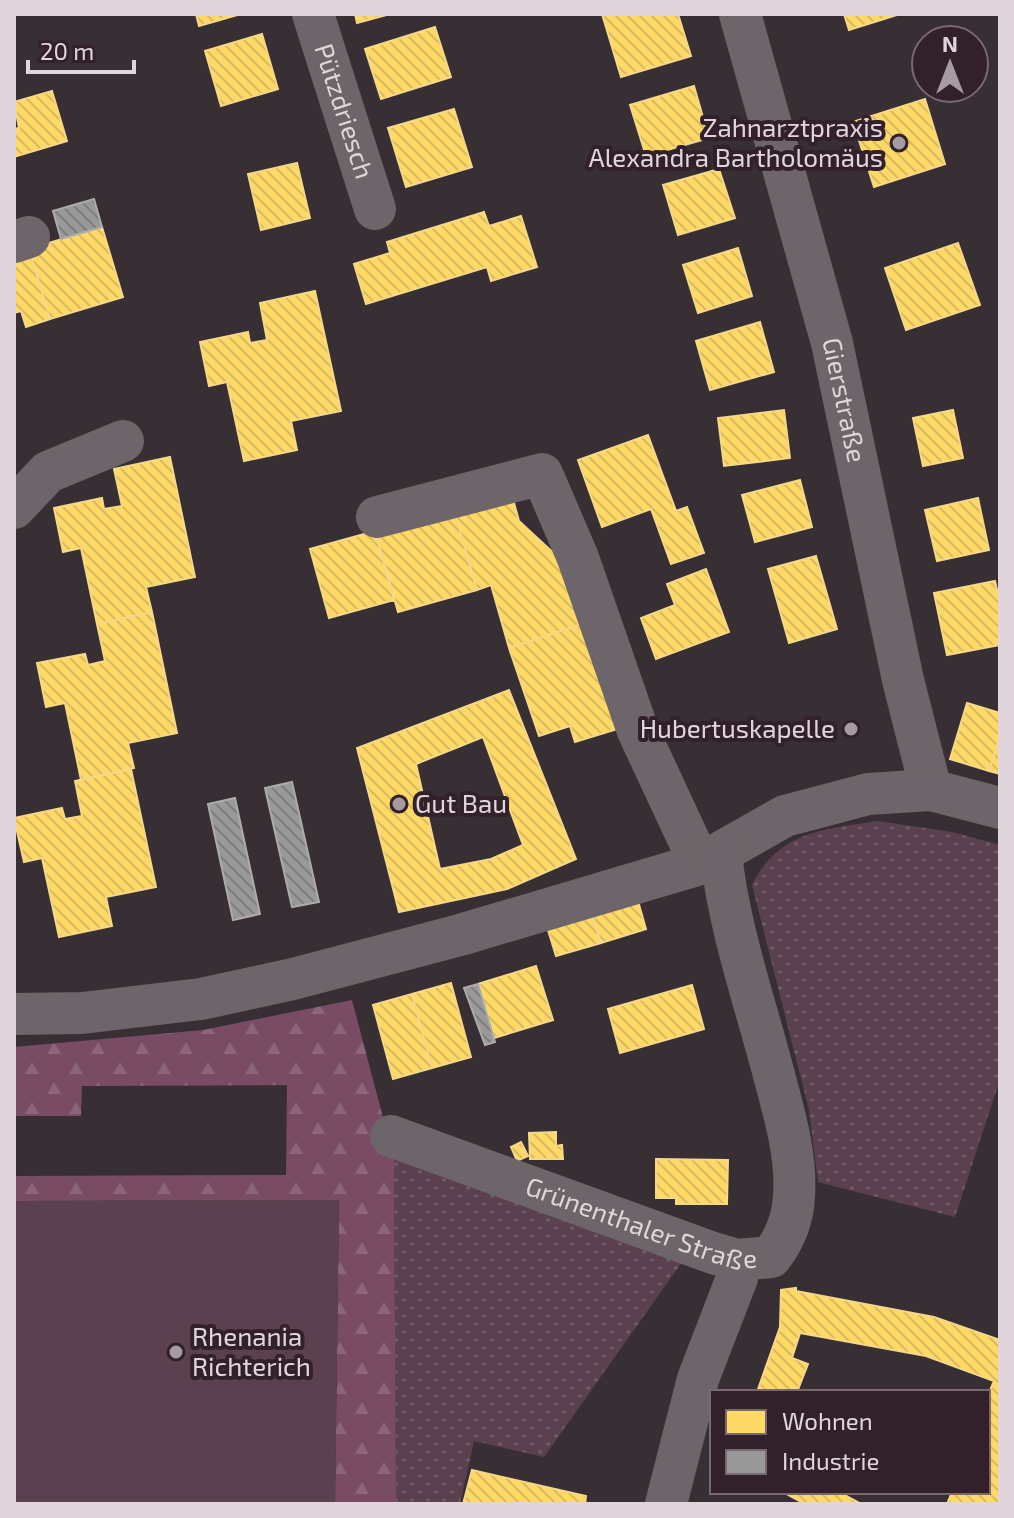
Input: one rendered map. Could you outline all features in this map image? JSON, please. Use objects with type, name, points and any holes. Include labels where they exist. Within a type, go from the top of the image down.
[{"type":"street","name":"Pützdriesch","points":[[313,14],[375,209]]},
{"type":"street","name":"Gierstraße","points":[[740,14],[832,343],[903,680],[931,790]]},
{"type":"street","points":[[14,508],[48,472],[123,441]]},
{"type":"street","name":"Grünenthaler Straße","points":[[377,517],[542,474],[578,558],[638,731],[711,859],[726,901],[785,1116],[794,1196],[785,1239],[771,1257],[737,1260],[391,1136]]},
{"type":"street","points":[[14,1014],[82,1013],[201,999],[293,979],[460,935],[711,859],[785,816],[868,794],[931,790],[1000,808]]},
{"type":"street","points":[[666,1504],[698,1379],[737,1278],[737,1260]]},
{"type":"shaded area","points":[[877,821],[952,832],[1000,845],[1000,1079],[955,1217],[818,1182],[809,1110],[752,885],[775,853],[789,843],[820,831]]},
{"type":"shaded area","points":[[394,1159],[682,1262],[544,1457],[474,1441],[460,1504],[396,1504]]},
{"type":"shaded area","name":"Rhenania Richterich","points":[[339,1200],[335,1504],[14,1504],[14,1201]]},
{"type":"green space","points":[[352,1000],[394,1159],[396,1504],[335,1504],[339,1200],[14,1201],[14,1176],[286,1175],[287,1085],[82,1086],[81,1116],[14,1116],[14,1047],[203,1030]]},
{"type":"building: Wohnen","points":[[196,14],[241,14],[199,26]]},
{"type":"building: Wohnen","points":[[355,14],[390,14],[357,23]]},
{"type":"building: Wohnen","points":[[602,14],[678,14],[691,56],[621,77]]},
{"type":"building: Wohnen","points":[[844,14],[900,14],[849,30]]},
{"type":"building: Wohnen","points":[[435,27],[451,77],[381,99],[365,49]]},
{"type":"building: Wohnen","points":[[262,34],[278,89],[221,106],[205,51]]},
{"type":"building: Wohnen","points":[[694,86],[709,138],[646,156],[630,105]]},
{"type":"building: Wohnen","points":[[52,91],[67,141],[14,157],[14,129],[19,128],[14,102]]},
{"type":"building: Wohnen","name":"Zahnarztpraxis Alexandra Bartholomäus","points":[[910,104],[927,104],[945,164],[874,187],[853,122]]},
{"type":"building: Wohnen","points":[[454,109],[472,167],[406,187],[388,128]]},
{"type":"building: Wohnen","points":[[297,163],[310,218],[261,230],[248,174]]},
{"type":"building: Wohnen","points":[[719,169],[735,218],[678,235],[663,185]]},
{"type":"building: Wohnen","points":[[484,212],[489,226],[521,216],[537,267],[491,281],[487,267],[366,304],[354,264],[390,253],[387,242]]},
{"type":"building: Wohnen","points":[[102,227],[123,297],[50,319],[29,249]]},
{"type":"building: Wohnen","points":[[958,243],[980,305],[906,330],[885,268]]},
{"type":"building: Wohnen","points":[[738,248],[752,296],[698,313],[683,265]]},
{"type":"building: Wohnen","points":[[29,249],[50,319],[26,327],[21,311],[14,313],[14,253]]},
{"type":"building: Wohnen","points":[[315,291],[341,411],[291,421],[297,450],[244,461],[227,382],[209,386],[200,342],[248,332],[250,343],[267,340],[260,303]]},
{"type":"building: Wohnen","points":[[760,322],[774,372],[710,390],[696,341]]},
{"type":"building: Wohnen","points":[[784,410],[790,458],[724,466],[718,418]]},
{"type":"building: Wohnen","points":[[953,410],[963,458],[923,466],[913,418]]},
{"type":"building: Wohnen","points":[[648,435],[676,511],[687,507],[704,553],[671,564],[651,509],[602,527],[578,460]]},
{"type":"building: Wohnen","points":[[170,457],[195,577],[146,587],[152,612],[97,624],[81,548],[63,552],[54,508],[102,498],[104,509],[122,506],[114,469]]},
{"type":"building: Wohnen","points":[[800,480],[812,527],[755,542],[742,495]]},
{"type":"building: Wohnen","points":[[511,492],[519,521],[559,558],[582,624],[509,648],[491,585],[477,590],[454,509]]},
{"type":"building: Wohnen","points":[[978,498],[989,550],[937,561],[925,510]]},
{"type":"building: Wohnen","points":[[454,509],[477,590],[398,612],[375,531]]},
{"type":"building: Wohnen","points":[[375,531],[394,600],[329,618],[310,549]]},
{"type":"building: Wohnen","points":[[816,556],[837,629],[789,643],[768,569]]},
{"type":"building: Wohnen","points":[[706,569],[729,632],[656,659],[641,618],[675,605],[667,584]]},
{"type":"building: Wohnen","points":[[995,581],[1000,603],[1000,645],[947,655],[934,593]]},
{"type":"building: Wohnen","points":[[152,612],[177,733],[128,743],[134,768],[81,780],[65,703],[46,707],[37,663],[85,654],[88,665],[105,661],[97,624]]},
{"type":"building: Wohnen","points":[[582,624],[617,729],[575,742],[570,726],[539,736],[509,648]]},
{"type":"building: Wohnen","name":"Gut Bau","points":[[509,690],[576,859],[507,889],[399,912],[357,748]],"holes":[[[483,737],[523,845],[491,859],[440,869],[416,764]]]},
{"type":"building: Wohnen","points":[[967,703],[1000,713],[1000,736],[989,771],[950,759]]},
{"type":"building: Wohnen","points":[[1000,736],[1000,774],[989,771]]},
{"type":"building: Wohnen","points":[[131,769],[156,887],[106,897],[112,926],[59,937],[42,858],[24,862],[14,818],[62,808],[65,819],[82,816],[75,781]]},
{"type":"building: Wohnen","points":[[634,887],[646,929],[601,943],[588,901]]},
{"type":"building: Wohnen","points":[[588,901],[601,943],[556,956],[543,914]]},
{"type":"building: Wohnen","points":[[536,966],[553,1020],[494,1038],[478,984]]},
{"type":"building: Wohnen","points":[[451,983],[471,1057],[432,1068],[412,994]]},
{"type":"building: Wohnen","points":[[692,985],[704,1029],[620,1053],[608,1009]]},
{"type":"building: Wohnen","points":[[412,994],[432,1068],[393,1079],[373,1005]]},
{"type":"building: Wohnen","points":[[556,1132],[556,1146],[562,1145],[563,1159],[530,1159],[529,1133]]},
{"type":"building: Wohnen","points":[[521,1142],[528,1156],[517,1161],[511,1147]]},
{"type":"building: Wohnen","points":[[656,1159],[728,1160],[727,1204],[676,1204],[676,1198],[656,1198]]},
{"type":"building: Wohnen","points":[[796,1288],[796,1291],[934,1317],[1000,1340],[1000,1504],[947,1504],[951,1494],[990,1494],[990,1390],[994,1381],[926,1356],[800,1333],[792,1358],[808,1364],[798,1390],[758,1390],[780,1327],[781,1290]]},
{"type":"building: Wohnen","points":[[472,1470],[586,1496],[585,1504],[463,1504]]},
{"type":"building: Wohnen","points":[[787,1494],[843,1494],[861,1504],[805,1504]]},
{"type":"building: Industrie","points":[[94,199],[102,227],[61,239],[53,211]]},
{"type":"building: Industrie","points":[[292,782],[319,902],[292,907],[265,788]]},
{"type":"building: Industrie","points":[[235,798],[260,914],[233,920],[208,804]]},
{"type":"building: Industrie","points":[[478,984],[495,1042],[485,1045],[464,988]]},
{"type":"place","name":"Zahnarztpraxis Alexandra Bartholomäus","points":[[899,143]]},
{"type":"place","name":"Hubertuskapelle","points":[[851,729]]},
{"type":"place","name":"Gut Bau","points":[[399,804]]},
{"type":"place","name":"Rhenania Richterich","points":[[176,1352]]}]
